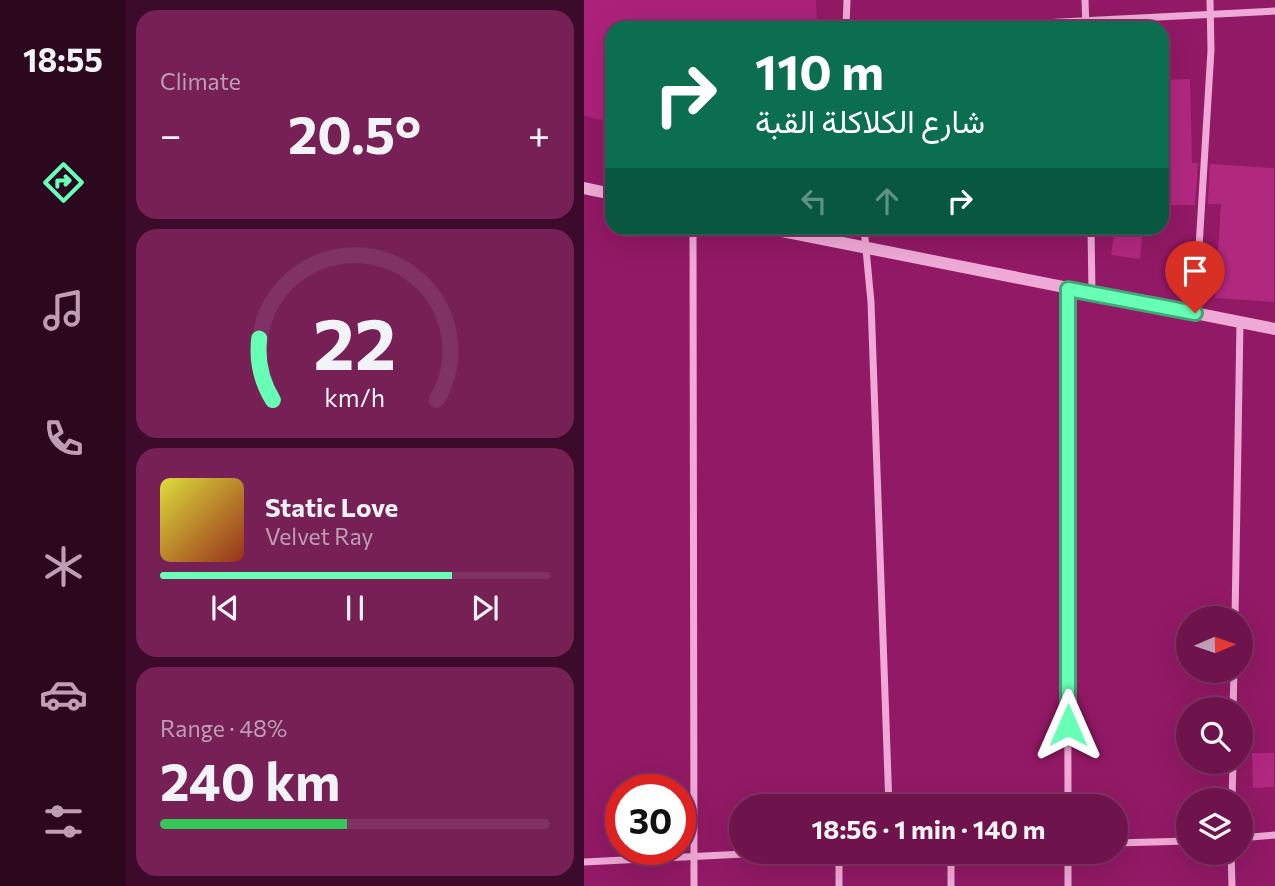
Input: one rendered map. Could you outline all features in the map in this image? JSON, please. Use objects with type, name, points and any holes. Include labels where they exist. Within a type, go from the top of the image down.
[{"type":"street","points":[[846,21],[847,0]]},
{"type":"street","points":[[1085,0],[1086,21]]},
{"type":"street","points":[[1195,313],[1211,50],[1210,0]]},
{"type":"street","points":[[1127,21],[1210,13],[1275,11]]},
{"type":"street","points":[[584,188],[605,192]]},
{"type":"street","points":[[693,235],[694,774]]},
{"type":"street","points":[[800,235],[1275,330]]},
{"type":"street","points":[[865,235],[871,314],[889,794]]},
{"type":"street","points":[[1091,235],[1092,294]]},
{"type":"street","points":[[1068,289],[1068,794]]},
{"type":"street","points":[[1235,606],[1240,322]]},
{"type":"street","points":[[1253,837],[1275,835]]},
{"type":"street","points":[[1128,843],[1176,841]]},
{"type":"street","points":[[696,856],[729,854]]},
{"type":"street","points":[[584,862],[605,861]]},
{"type":"street","points":[[839,864],[839,886]]},
{"type":"street","points":[[951,864],[951,886]]},
{"type":"street","points":[[1068,864],[1068,886]]},
{"type":"street","points":[[694,865],[694,886]]},
{"type":"street","points":[[1232,865],[1232,886]]},
{"type":"shaded area","points":[[584,0],[816,0],[817,21],[605,21],[605,120],[584,116]]},
{"type":"building","points":[[1190,79],[1192,163],[1198,163],[1195,205],[1169,205],[1169,80]]},
{"type":"building","points":[[1210,164],[1274,168],[1274,302],[1215,298],[1221,204],[1208,204]]},
{"type":"building","points":[[1114,235],[1142,235],[1140,259],[1111,255]]},
{"type":"building","points":[[1253,753],[1274,753],[1274,787],[1253,788]]},
{"type":"route","points":[[1068,725],[1068,289],[1195,313]]}]
